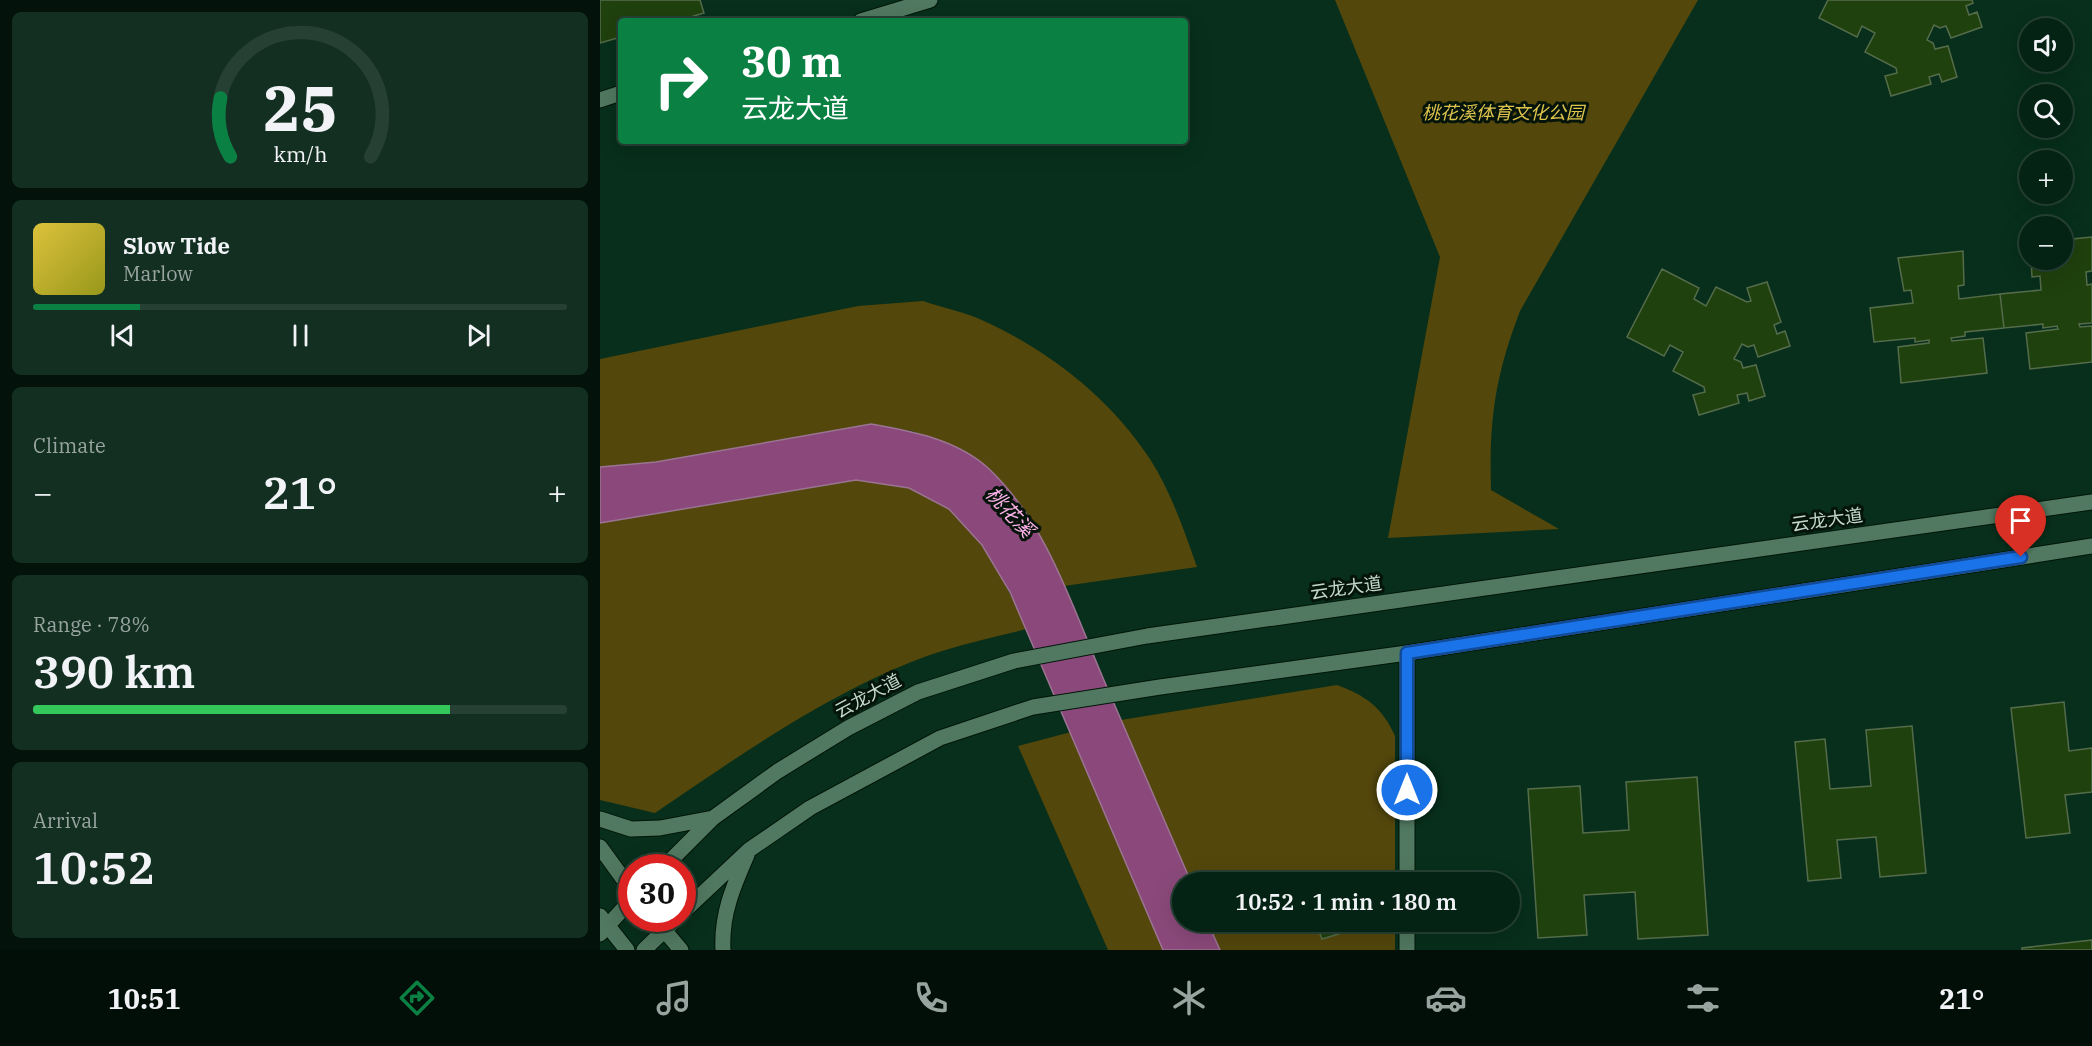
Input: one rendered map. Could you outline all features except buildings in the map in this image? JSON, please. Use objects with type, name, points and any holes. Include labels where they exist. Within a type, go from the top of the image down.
[{"type":"main road","points":[[871,18],[930,0]]},
{"type":"main road","points":[[600,100],[618,94]]},
{"type":"main road","name":"云龙大道","points":[[677,854],[713,818],[778,771],[848,728],[918,692],[1014,662],[1148,636],[2092,502]]},
{"type":"main road","points":[[696,900],[749,850],[810,808],[940,738],[1034,707],[1407,653],[2092,546]]},
{"type":"main road","points":[[1407,653],[1407,872]]},
{"type":"main road","points":[[600,819],[631,829],[660,828],[713,818]]},
{"type":"main road","points":[[600,847],[618,872]]},
{"type":"main road","points":[[723,950],[722,929],[730,895],[749,850]]},
{"type":"main road","points":[[618,912],[602,926],[627,950]]},
{"type":"main road","points":[[644,950],[663,932]]},
{"type":"main road","points":[[667,932],[681,950]]},
{"type":"main road","points":[[1407,932],[1407,950]]},
{"type":"green space","name":"桃花溪体育文化公园","points":[[1335,0],[1698,0],[1520,311],[1499,378],[1491,441],[1491,490],[1559,529],[1388,538],[1440,257]]},
{"type":"green space","points":[[923,301],[977,318],[1008,333],[1055,362],[1097,396],[1134,437],[1158,472],[1197,567],[1064,586],[1027,513],[986,467],[949,444],[912,431],[871,424],[656,462],[600,467],[600,359],[858,306]]},
{"type":"green space","points":[[856,480],[907,488],[929,496],[948,509],[965,525],[995,566],[1027,629],[942,651],[867,682],[758,744],[655,813],[600,800],[600,523]]},
{"type":"green space","points":[[1337,685],[1356,693],[1379,710],[1395,736],[1395,872],[1187,872],[1121,720]]},
{"type":"green space","points":[[1071,732],[1163,950],[1108,950],[1018,746]]},
{"type":"green space","points":[[1212,932],[1395,932],[1395,950],[1220,950]]},
{"type":"water","name":"桃花溪","points":[[871,424],[917,433],[947,443],[962,450],[988,468],[1009,490],[1026,514],[1056,567],[1187,872],[1172,872],[1172,932],[1212,932],[1220,950],[1163,950],[1010,592],[982,545],[949,509],[909,488],[856,480],[600,523],[600,467],[656,462]]},
{"type":"route","points":[[1407,790],[1407,653],[2021,557]]}]
